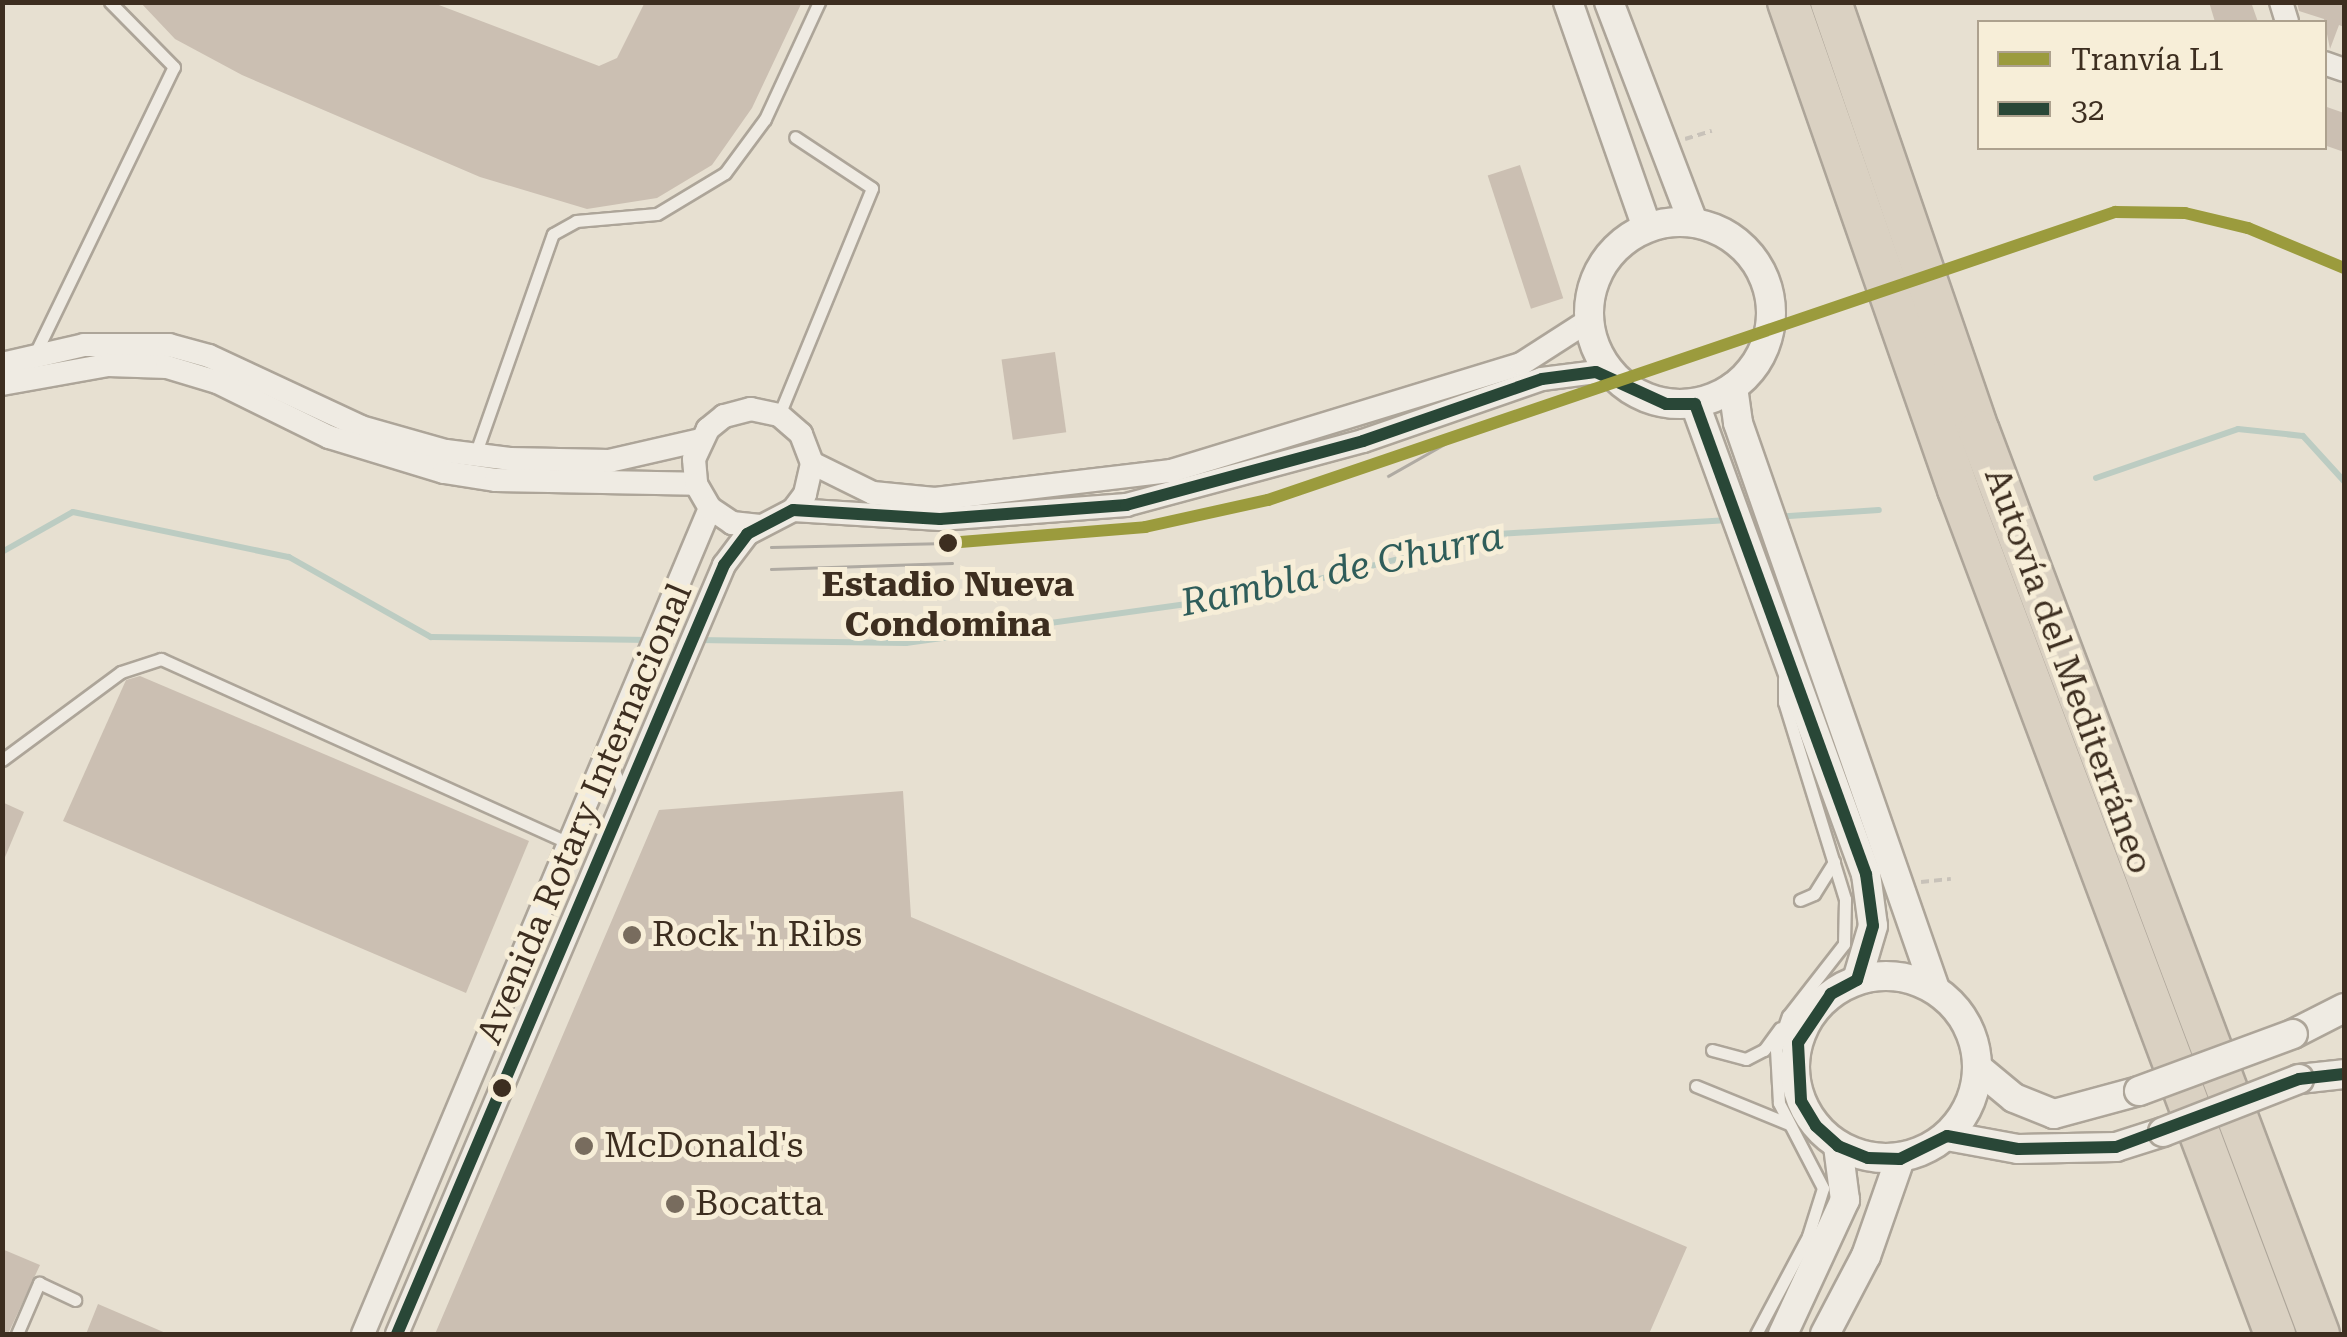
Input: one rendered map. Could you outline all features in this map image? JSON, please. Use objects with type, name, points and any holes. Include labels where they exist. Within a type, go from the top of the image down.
[{"type":"highway","name":"Autovía del Mediterráneo","points":[[1788,2],[1978,544],[2276,1334]]},
{"type":"highway","name":"Autovía del Mediterráneo","points":[[1831,2],[2007,506],[2320,1334]]},
{"type":"street","points":[[1568,2],[1647,228]]},
{"type":"street","points":[[1609,2],[1693,222]]},
{"type":"street","points":[[793,510],[940,520],[1126,506],[1346,446],[1542,379],[1596,372],[1666,404],[1695,404],[1733,388],[1765,344],[1768,291],[1741,245],[1693,222],[1647,228],[1602,264],[1588,321],[1596,351],[1614,378]]},
{"type":"street","points":[[812,463],[873,493],[936,499],[1171,471],[1521,364],[1588,321]]},
{"type":"street","points":[[2,364],[128,342],[191,349],[361,426],[475,455],[609,460],[701,440],[724,416],[751,409],[780,415],[800,434],[812,463],[805,494],[793,510],[760,526],[732,523],[710,508],[696,484],[701,440]]},
{"type":"street","points":[[2,384],[108,364],[167,367],[217,382],[330,437],[430,469],[496,480],[696,484]]},
{"type":"street","points":[[1733,388],[1738,423],[1798,585],[1934,988],[1974,1038],[1978,1069],[1970,1106],[1948,1136],[1900,1159],[1868,1158],[1838,1146],[1800,1101],[1794,1072],[1810,1016],[1857,980],[1883,975],[1934,988]]},
{"type":"street","points":[[1695,404],[1866,874],[1873,926],[1857,980]]},
{"type":"street","name":"Avenida Rotary Internacional","points":[[363,1334],[689,570],[710,508]]},
{"type":"street","name":"Avenida Rotary Internacional","points":[[397,1334],[724,564],[760,526]]},
{"type":"street","points":[[1978,1069],[2014,1098],[2054,1114],[2139,1091],[2292,1034],[2344,1008]]},
{"type":"street","points":[[1948,1136],[2018,1149],[2116,1147],[2299,1079],[2344,1074]]},
{"type":"street","points":[[1783,1334],[1845,1200],[1838,1146]]},
{"type":"street","points":[[1825,1334],[1866,1256],[1900,1159]]},
{"type":"street","points":[[405,1235],[420,1249],[413,1297]]},
{"type":"lane","points":[[34,356],[174,67],[110,2]]},
{"type":"lane","points":[[475,455],[553,234],[576,221],[657,214],[725,173],[765,119],[819,2]]},
{"type":"lane","points":[[780,415],[872,188],[796,137]]},
{"type":"lane","points":[[1712,1050],[1746,1059],[1764,1050],[1844,944],[1846,900],[1784,702],[1784,648]]},
{"type":"lane","points":[[2,760],[120,672],[162,659],[572,845]]},
{"type":"lane","points":[[609,760],[625,798]]},
{"type":"lane","points":[[1800,900],[1814,894],[1834,862]]},
{"type":"lane","points":[[1756,1334],[1808,1236],[1823,1188],[1779,1103],[1776,1050],[1788,1016]]},
{"type":"lane","points":[[1696,1086],[1790,1124]]},
{"type":"lane","points":[[17,1334],[39,1283],[75,1300]]},
{"type":"building","points":[[140,2],[431,2],[599,66],[617,58],[645,2],[802,2],[752,108],[712,165],[657,198],[587,209],[480,177],[242,75],[175,39]]},
{"type":"building","points":[[2209,2],[2251,2],[2257,20],[2214,20]]},
{"type":"building","points":[[2297,2],[2344,2],[2344,27],[2339,25],[2330,49],[2327,20],[2299,11]]},
{"type":"building","points":[[2327,107],[2344,113],[2344,152],[2327,146]]},
{"type":"building","points":[[1520,165],[1563,298],[1531,309],[1488,176]]},
{"type":"building","points":[[1055,352],[1066,432],[1013,440],[1002,360]]},
{"type":"building","points":[[140,676],[529,841],[466,993],[63,821],[126,680]]},
{"type":"building","points":[[903,791],[911,917],[1687,1247],[1649,1334],[435,1334],[659,810]]},
{"type":"building","points":[[2,802],[24,812],[3,862],[2,862]]},
{"type":"building","points":[[2,1249],[40,1265],[8,1334],[2,1334]]},
{"type":"building","points":[[98,1304],[168,1334],[86,1334]]},
{"type":"waterway","name":"Rambla de Churra","points":[[2096,478],[2238,429],[2303,436],[2344,481]]},
{"type":"waterway","name":"Rambla de Churra","points":[[1776,517],[1879,510]]},
{"type":"waterway","name":"Rambla de Churra","points":[[2,552],[73,512],[289,557],[431,637],[650,640]]},
{"type":"waterway","name":"Rambla de Churra","points":[[698,640],[906,643],[1259,594],[1498,534],[1729,520]]},
{"type":"tram line","name":"L1","points":[[948,543],[1145,527],[1268,500],[2115,212],[2185,213],[2248,228],[2344,268]]},
{"type":"tram line","points":[[1388,476],[1457,437]]},
{"type":"tram line","points":[[771,547],[948,543]]},
{"type":"tram line","points":[[771,569],[952,563]]},
{"type":"transit line","name":"32","points":[[397,1334],[724,565],[747,534],[793,510],[940,519],[1126,505],[1363,441],[1542,379],[1596,372],[1666,404],[1695,404]]},
{"type":"transit line","name":"32","points":[[1695,404],[1866,874],[1873,926],[1857,980],[1831,994],[1798,1043],[1801,1101],[1816,1126],[1838,1146],[1868,1158],[1900,1159],[1947,1136],[2018,1149],[2116,1147],[2299,1079],[2344,1074]]},
{"type":"place","name":"Estadio Nueva Condomina","points":[[948,543]]},
{"type":"place","name":"Rock 'n Ribs","points":[[632,935]]},
{"type":"place","name":"McDonald's","points":[[584,1146]]},
{"type":"place","name":"Bocatta","points":[[675,1204]]}]
